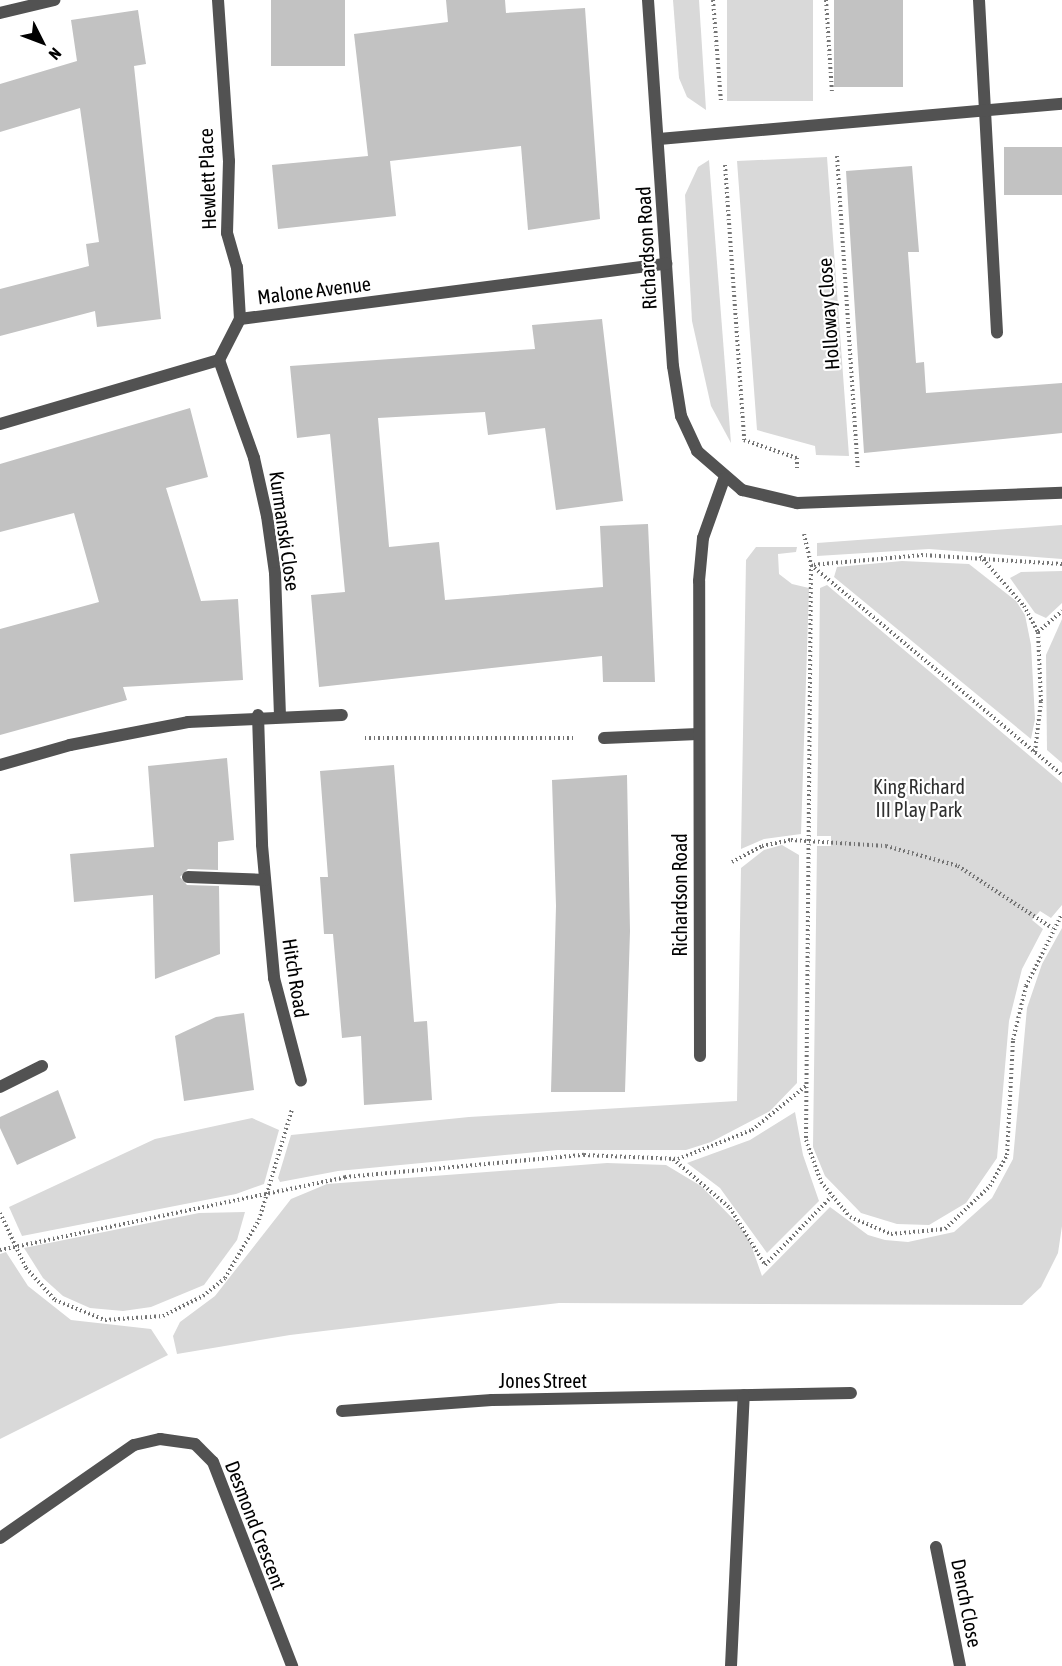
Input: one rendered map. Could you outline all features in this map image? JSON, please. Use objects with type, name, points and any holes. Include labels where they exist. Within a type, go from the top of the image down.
[{"type":"street","points":[[0,13],[54,0]]},
{"type":"street","name":"Hewlett Place","points":[[218,0],[229,161],[227,233],[237,267],[240,319]]},
{"type":"street","name":"Richardson Road","points":[[648,0],[666,264],[681,416],[697,452],[724,479],[760,497],[797,503],[1062,493]]},
{"type":"street","points":[[979,0],[997,333]]},
{"type":"street","points":[[659,139],[1062,104]]},
{"type":"street","name":"Malone Avenue","points":[[219,360],[240,319],[666,264]]},
{"type":"street","points":[[0,424],[219,360]]},
{"type":"street","name":"Kurmanski Close","points":[[219,360],[254,458],[267,516],[274,573],[280,714]]},
{"type":"street","name":"Richardson Road","points":[[700,1056],[699,559],[724,479]]},
{"type":"street","points":[[0,765],[70,745],[188,722],[280,714],[342,715]]},
{"type":"street","name":"Hitch Road","points":[[258,716],[265,880],[274,978],[301,1081]]},
{"type":"street","points":[[604,738],[698,734]]},
{"type":"street","points":[[188,877],[265,880]]},
{"type":"street","points":[[0,1088],[42,1066]]},
{"type":"street","name":"Jones Street","points":[[342,1412],[492,1400],[850,1393]]},
{"type":"street","points":[[731,1666],[744,1395]]},
{"type":"street","name":"Desmond Crescent","points":[[0,1538],[134,1445],[171,1439],[195,1443],[213,1462],[291,1666]]},
{"type":"street","name":"Dench Close","points":[[936,1547],[960,1666]]},
{"type":"path","points":[[713,0],[744,440],[797,458],[797,503],[811,565],[806,1086],[811,1162],[831,1197],[850,1217],[870,1228],[907,1234],[945,1229],[980,1199],[1007,1155],[1014,1040],[1026,986],[1052,928],[1062,914]]},
{"type":"path","name":"Holloway Close","points":[[826,0],[861,502]]},
{"type":"path","points":[[811,565],[912,555],[979,555],[1062,564]]},
{"type":"path","points":[[979,555],[1024,606],[1038,632],[1041,701],[1035,752]]},
{"type":"path","points":[[811,565],[1062,775]]},
{"type":"path","points":[[1038,632],[1062,611]]},
{"type":"path","points":[[342,715],[345,738],[604,738]]},
{"type":"path","points":[[698,867],[732,862],[762,846],[810,840],[886,846],[958,866],[1052,928]]},
{"type":"path","points":[[0,1213],[13,1245],[40,1286],[71,1310],[105,1320],[163,1316],[204,1296],[225,1278],[260,1220],[265,1196],[301,1081]]},
{"type":"path","points":[[0,1250],[13,1245],[265,1196],[296,1185],[481,1161],[584,1155],[671,1158],[706,1151],[752,1130],[806,1086]]},
{"type":"path","points":[[671,1158],[730,1208],[765,1264],[831,1197]]},
{"type":"green space","points":[[673,0],[699,0],[706,110],[687,97],[679,78]]},
{"type":"green space","points":[[727,0],[813,0],[813,101],[727,101]]},
{"type":"green space","points":[[827,157],[849,456],[816,455],[815,446],[757,430],[737,161]]},
{"type":"green space","points":[[709,160],[731,443],[711,406],[692,321],[685,195],[698,167]]},
{"type":"green space","points":[[1062,525],[1062,559],[929,549],[817,556],[817,543]]},
{"type":"green space","points":[[756,547],[797,547],[796,552],[778,554],[779,574],[792,584],[809,588],[801,834],[764,839],[741,849],[746,560]]},
{"type":"green space","points":[[902,561],[969,564],[1016,601],[1025,615],[1031,645],[1035,719],[1031,739],[834,577],[837,567]]},
{"type":"green space","points":[[1062,571],[1062,603],[1046,618],[1035,613],[1010,578],[1021,572]]},
{"type":"green space","name":"King Richard III Play Park","points":[[827,585],[1062,783],[1062,905],[1051,918],[1040,911],[1032,920],[1043,929],[1022,969],[1009,1021],[997,1158],[966,1203],[929,1225],[897,1224],[861,1213],[825,1176],[813,1147],[817,846],[831,846],[831,836],[817,836],[820,588]]},
{"type":"green space","points":[[1062,619],[1062,763],[1047,750],[1046,655]]},
{"type":"green space","points":[[782,845],[799,855],[797,1083],[770,1111],[711,1142],[686,1150],[558,1150],[338,1171],[280,1182],[278,1178],[291,1135],[469,1117],[737,1101],[741,868],[764,850]]},
{"type":"green space","points":[[1062,928],[1062,1226],[1058,1253],[1041,1287],[1022,1305],[559,1303],[290,1335],[177,1354],[173,1336],[180,1322],[215,1296],[291,1199],[327,1184],[607,1163],[666,1165],[701,1186],[738,1224],[750,1242],[762,1276],[830,1207],[868,1235],[885,1240],[908,1242],[954,1232],[992,1198],[1013,1159],[1027,1008],[1042,964]]},
{"type":"green space","points":[[795,1112],[803,1155],[819,1201],[767,1253],[720,1188],[687,1163],[750,1140]]},
{"type":"green space","points":[[252,1118],[279,1130],[264,1184],[236,1194],[22,1236],[9,1207],[155,1139]]},
{"type":"green space","points":[[245,1212],[237,1240],[204,1285],[151,1307],[123,1311],[90,1308],[63,1296],[43,1278],[24,1248],[199,1213]]},
{"type":"green space","points":[[6,1252],[28,1286],[71,1320],[151,1329],[168,1355],[0,1439],[0,1254]]},
{"type":"building","points":[[271,0],[345,0],[345,66],[271,66]]},
{"type":"building","points":[[446,0],[505,0],[506,13],[585,8],[600,219],[528,230],[521,146],[390,161],[396,216],[278,229],[272,165],[368,156],[354,34],[448,22]]},
{"type":"building","points":[[834,0],[903,0],[903,87],[834,87]]},
{"type":"building","points":[[138,10],[146,64],[134,66],[161,319],[97,327],[95,311],[0,336],[0,289],[89,266],[86,244],[99,242],[80,108],[0,132],[0,84],[77,61],[71,20]]},
{"type":"building","points":[[1004,147],[1062,147],[1062,195],[1004,195]]},
{"type":"building","points":[[912,166],[919,252],[908,252],[916,363],[924,362],[926,393],[1062,383],[1062,433],[864,453],[846,171]]},
{"type":"building","points":[[602,319],[623,501],[556,510],[545,428],[488,435],[485,412],[378,418],[389,547],[439,542],[445,600],[603,587],[600,526],[648,524],[655,682],[603,682],[602,656],[319,687],[311,595],[345,592],[330,434],[297,438],[290,366],[535,349],[532,325]]},
{"type":"building","points":[[190,408],[208,477],[166,488],[201,601],[238,599],[243,680],[123,687],[127,700],[0,735],[0,629],[99,602],[74,513],[0,532],[0,464]]},
{"type":"building","points":[[227,758],[234,840],[218,842],[218,870],[188,869],[180,877],[187,885],[219,886],[220,954],[155,979],[153,895],[74,902],[70,854],[154,847],[148,766]]},
{"type":"building","points":[[394,765],[414,1022],[427,1021],[432,1100],[364,1105],[361,1036],[342,1038],[333,934],[324,934],[320,877],[328,877],[320,771]]},
{"type":"building","points":[[627,775],[630,931],[625,1092],[551,1092],[556,906],[552,780]]},
{"type":"building","points":[[244,1013],[254,1090],[184,1101],[175,1036],[216,1017]]},
{"type":"building","points":[[58,1090],[76,1138],[17,1165],[0,1128],[0,1117]]}]
